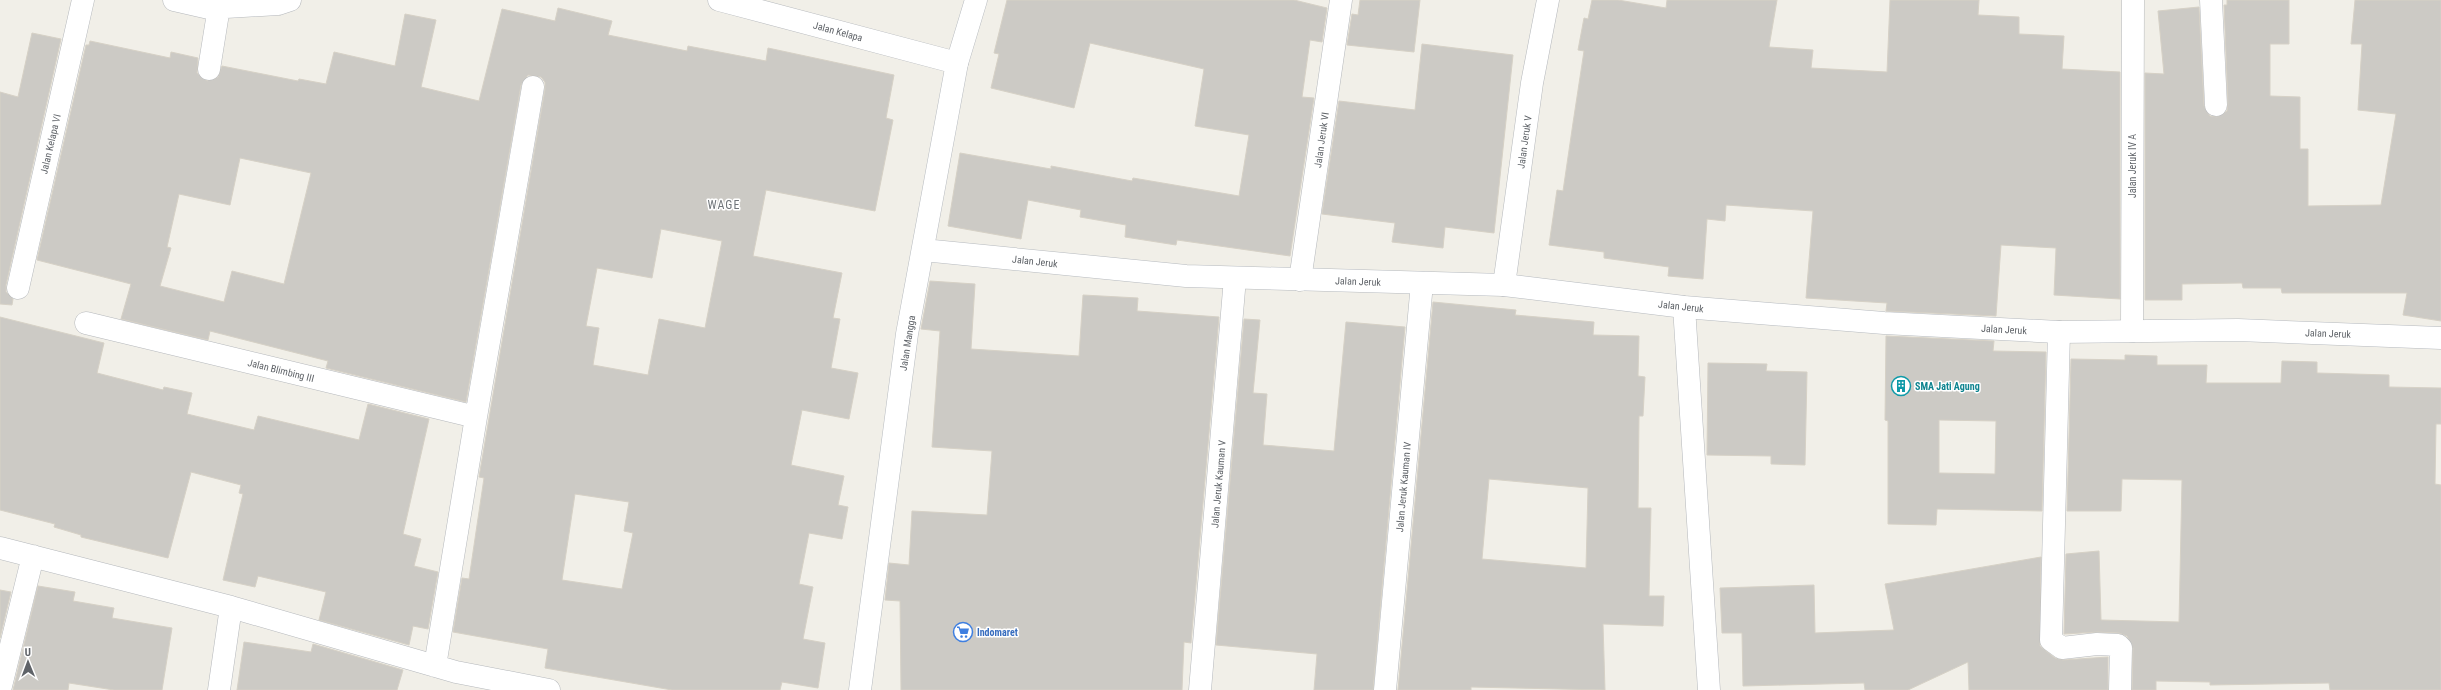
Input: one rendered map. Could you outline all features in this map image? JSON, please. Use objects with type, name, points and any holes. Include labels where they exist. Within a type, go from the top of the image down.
[{"type":"street","name":"Jalan Kelapa VI","points":[[18,288],[82,0]]},
{"type":"street","points":[[174,0],[210,8],[278,4],[290,0]]},
{"type":"street","name":"Jalan Kelapa","points":[[719,0],[957,63]]},
{"type":"street","name":"Jalan Mangga","points":[[860,690],[907,334],[957,63],[976,0]]},
{"type":"street","name":"Jalan Jeruk VI","points":[[1300,280],[1341,0]]},
{"type":"street","name":"Jalan Jeruk V","points":[[1504,284],[1532,83],[1548,0]]},
{"type":"street","name":"Jalan Jeruk IV A","points":[[2132,331],[2133,0]]},
{"type":"street","points":[[2211,0],[2216,105]]},
{"type":"street","points":[[209,70],[219,7]]},
{"type":"street","points":[[435,666],[533,87]]},
{"type":"street","name":"Jalan Jeruk","points":[[923,250],[1186,276],[1504,284],[1684,307],[1884,323],[2059,332],[2238,330],[2441,338]]},
{"type":"street","name":"Jalan Jeruk Kauman V","points":[[1200,690],[1235,278]]},
{"type":"street","name":"Jalan Jeruk Kauman IV","points":[[1385,690],[1422,283]]},
{"type":"street","points":[[1684,307],[1709,690]]},
{"type":"street","name":"Jalan Blimbing III","points":[[86,323],[476,417]]},
{"type":"street","points":[[2059,332],[2051,640],[2062,648],[2097,644],[2118,645],[2121,648],[2120,690]]},
{"type":"street","points":[[0,548],[231,607],[435,666],[455,681],[549,690]]},
{"type":"street","points":[[0,690],[33,556]]},
{"type":"street","points":[[219,690],[231,607]]},
{"type":"building","points":[[1007,0],[1294,0],[1327,8],[1322,42],[1310,40],[1302,97],[1314,98],[1290,256],[1177,240],[1176,245],[1125,237],[1126,225],[1080,217],[1081,210],[1028,200],[1021,239],[948,226],[960,153],[1051,169],[1051,166],[1132,181],[1133,178],[1239,196],[1249,135],[1195,126],[1204,69],[1090,43],[1074,108],[991,88],[999,54],[994,53]]},
{"type":"building","points":[[1360,0],[1420,0],[1414,52],[1347,45],[1352,14],[1358,15]]},
{"type":"building","points":[[1592,0],[1618,0],[1666,8],[1667,0],[1777,0],[1769,47],[1813,50],[1811,68],[1887,72],[1890,0],[1979,0],[1978,15],[2019,17],[2019,34],[2064,36],[2062,69],[2120,72],[2120,299],[2054,295],[2056,248],[2001,245],[1996,316],[1886,311],[1887,303],[1806,298],[1813,211],[1726,205],[1725,221],[1707,219],[1703,279],[1668,276],[1669,267],[1604,258],[1604,252],[1549,245],[1557,190],[1563,191],[1584,51],[1578,50],[1584,18],[1588,19]]},
{"type":"building","points":[[2227,0],[2289,0],[2289,44],[2270,44],[2270,96],[2300,97],[2300,149],[2308,149],[2308,206],[2381,205],[2396,114],[2358,110],[2362,44],[2351,44],[2355,0],[2441,0],[2441,321],[2403,315],[2407,293],[2282,293],[2281,288],[2243,288],[2242,283],[2182,284],[2182,300],[2145,300],[2145,73],[2164,74],[2158,11],[2199,7],[2204,106],[2210,116],[2217,117],[2227,111],[2228,104],[2224,5],[2227,5]]},
{"type":"building","points":[[558,8],[612,21],[608,35],[687,51],[688,46],[766,61],[768,48],[894,75],[886,118],[893,120],[875,211],[766,190],[753,256],[842,273],[833,318],[840,319],[831,368],[858,373],[849,419],[802,410],[791,465],[844,476],[838,505],[848,507],[842,539],[809,533],[799,584],[813,587],[803,639],[825,643],[818,688],[782,682],[780,690],[672,690],[545,668],[548,649],[453,632],[462,578],[469,579],[484,478],[479,477],[545,89],[545,82],[541,77],[528,75],[521,85],[466,402],[326,368],[328,361],[210,331],[208,340],[121,319],[131,284],[37,260],[86,45],[89,45],[90,41],[170,58],[171,52],[198,58],[197,73],[207,81],[218,77],[222,66],[298,81],[299,79],[326,84],[334,52],[395,66],[405,14],[436,20],[421,87],[479,101],[502,9],[555,21]],"holes":[[[240,158],[311,173],[284,284],[232,271],[224,302],[160,286],[171,248],[167,247],[179,194],[230,205]],[[661,229],[722,241],[705,328],[659,319],[648,375],[593,365],[599,328],[586,326],[597,268],[652,278]],[[575,494],[629,502],[624,531],[633,533],[622,589],[562,580]]]},
{"type":"building","points":[[32,33],[61,39],[6,285],[6,292],[13,299],[12,305],[0,304],[0,92],[18,97]]},
{"type":"building","points":[[1422,44],[1513,55],[1494,233],[1445,227],[1443,248],[1392,242],[1395,223],[1322,214],[1339,101],[1415,110]]},
{"type":"building","points":[[930,281],[975,284],[971,349],[1079,356],[1083,295],[1138,298],[1137,311],[1219,317],[1191,643],[1184,642],[1182,690],[901,690],[900,601],[885,600],[889,563],[909,565],[912,511],[987,515],[992,451],[932,447],[940,331],[921,329]]},
{"type":"building","points":[[1433,302],[1516,310],[1515,315],[1594,322],[1593,335],[1639,336],[1638,376],[1645,377],[1643,416],[1639,416],[1638,508],[1651,508],[1649,596],[1664,596],[1663,626],[1603,624],[1605,690],[1471,687],[1471,690],[1398,690]],"holes":[[[1489,479],[1588,488],[1586,568],[1482,559]]]},
{"type":"building","points":[[0,317],[104,343],[97,373],[163,390],[164,387],[192,393],[187,414],[254,430],[258,416],[359,440],[368,404],[429,419],[403,534],[421,539],[414,566],[438,572],[428,629],[413,626],[409,645],[319,620],[326,592],[258,576],[255,587],[223,580],[243,494],[239,493],[241,485],[191,472],[168,558],[81,537],[81,535],[54,527],[55,524],[0,510]]},
{"type":"building","points":[[1244,319],[1260,320],[1253,393],[1267,394],[1263,445],[1334,451],[1346,322],[1405,327],[1373,690],[1314,690],[1317,654],[1216,645]]},
{"type":"building","points":[[1886,336],[1994,341],[1993,351],[2046,352],[2042,511],[1937,509],[1936,525],[1888,524],[1888,421],[1885,420]],"holes":[[[1939,420],[1996,421],[1995,474],[1939,473]]]},
{"type":"building","points":[[2125,355],[2157,356],[2157,365],[2207,365],[2206,383],[2281,383],[2282,361],[2317,362],[2317,373],[2389,375],[2389,387],[2441,388],[2441,424],[2436,424],[2435,484],[2441,485],[2441,690],[2330,690],[2329,683],[2210,685],[2210,682],[2156,681],[2156,690],[2132,690],[2133,648],[2127,636],[2119,633],[2098,632],[2064,634],[2066,554],[2099,551],[2101,620],[2179,622],[2182,480],[2122,479],[2121,511],[2067,511],[2071,359],[2125,360]]},
{"type":"building","points":[[1708,363],[1767,364],[1766,371],[1807,372],[1805,465],[1771,464],[1771,456],[1707,455]]},
{"type":"building","points":[[2041,557],[2040,646],[2055,658],[2063,660],[2108,657],[2108,690],[1969,690],[1968,662],[1908,690],[1865,690],[1864,683],[1743,686],[1742,633],[1722,633],[1720,588],[1814,585],[1815,633],[1894,630],[1885,584]]},
{"type":"building","points":[[38,586],[75,592],[73,601],[114,608],[112,618],[172,628],[162,690],[114,690],[69,683],[68,690],[13,690]]},
{"type":"building","points":[[0,590],[11,592],[0,638]]},
{"type":"building","points":[[244,642],[311,652],[313,644],[403,670],[397,690],[237,690]]},
{"type":"place","name":"SMA Jati Agung","points":[[1901,386]]},
{"type":"place","name":"Indomaret","points":[[963,632]]},
{"type":"district","name":"WAGE","points":[[724,205]]}]
